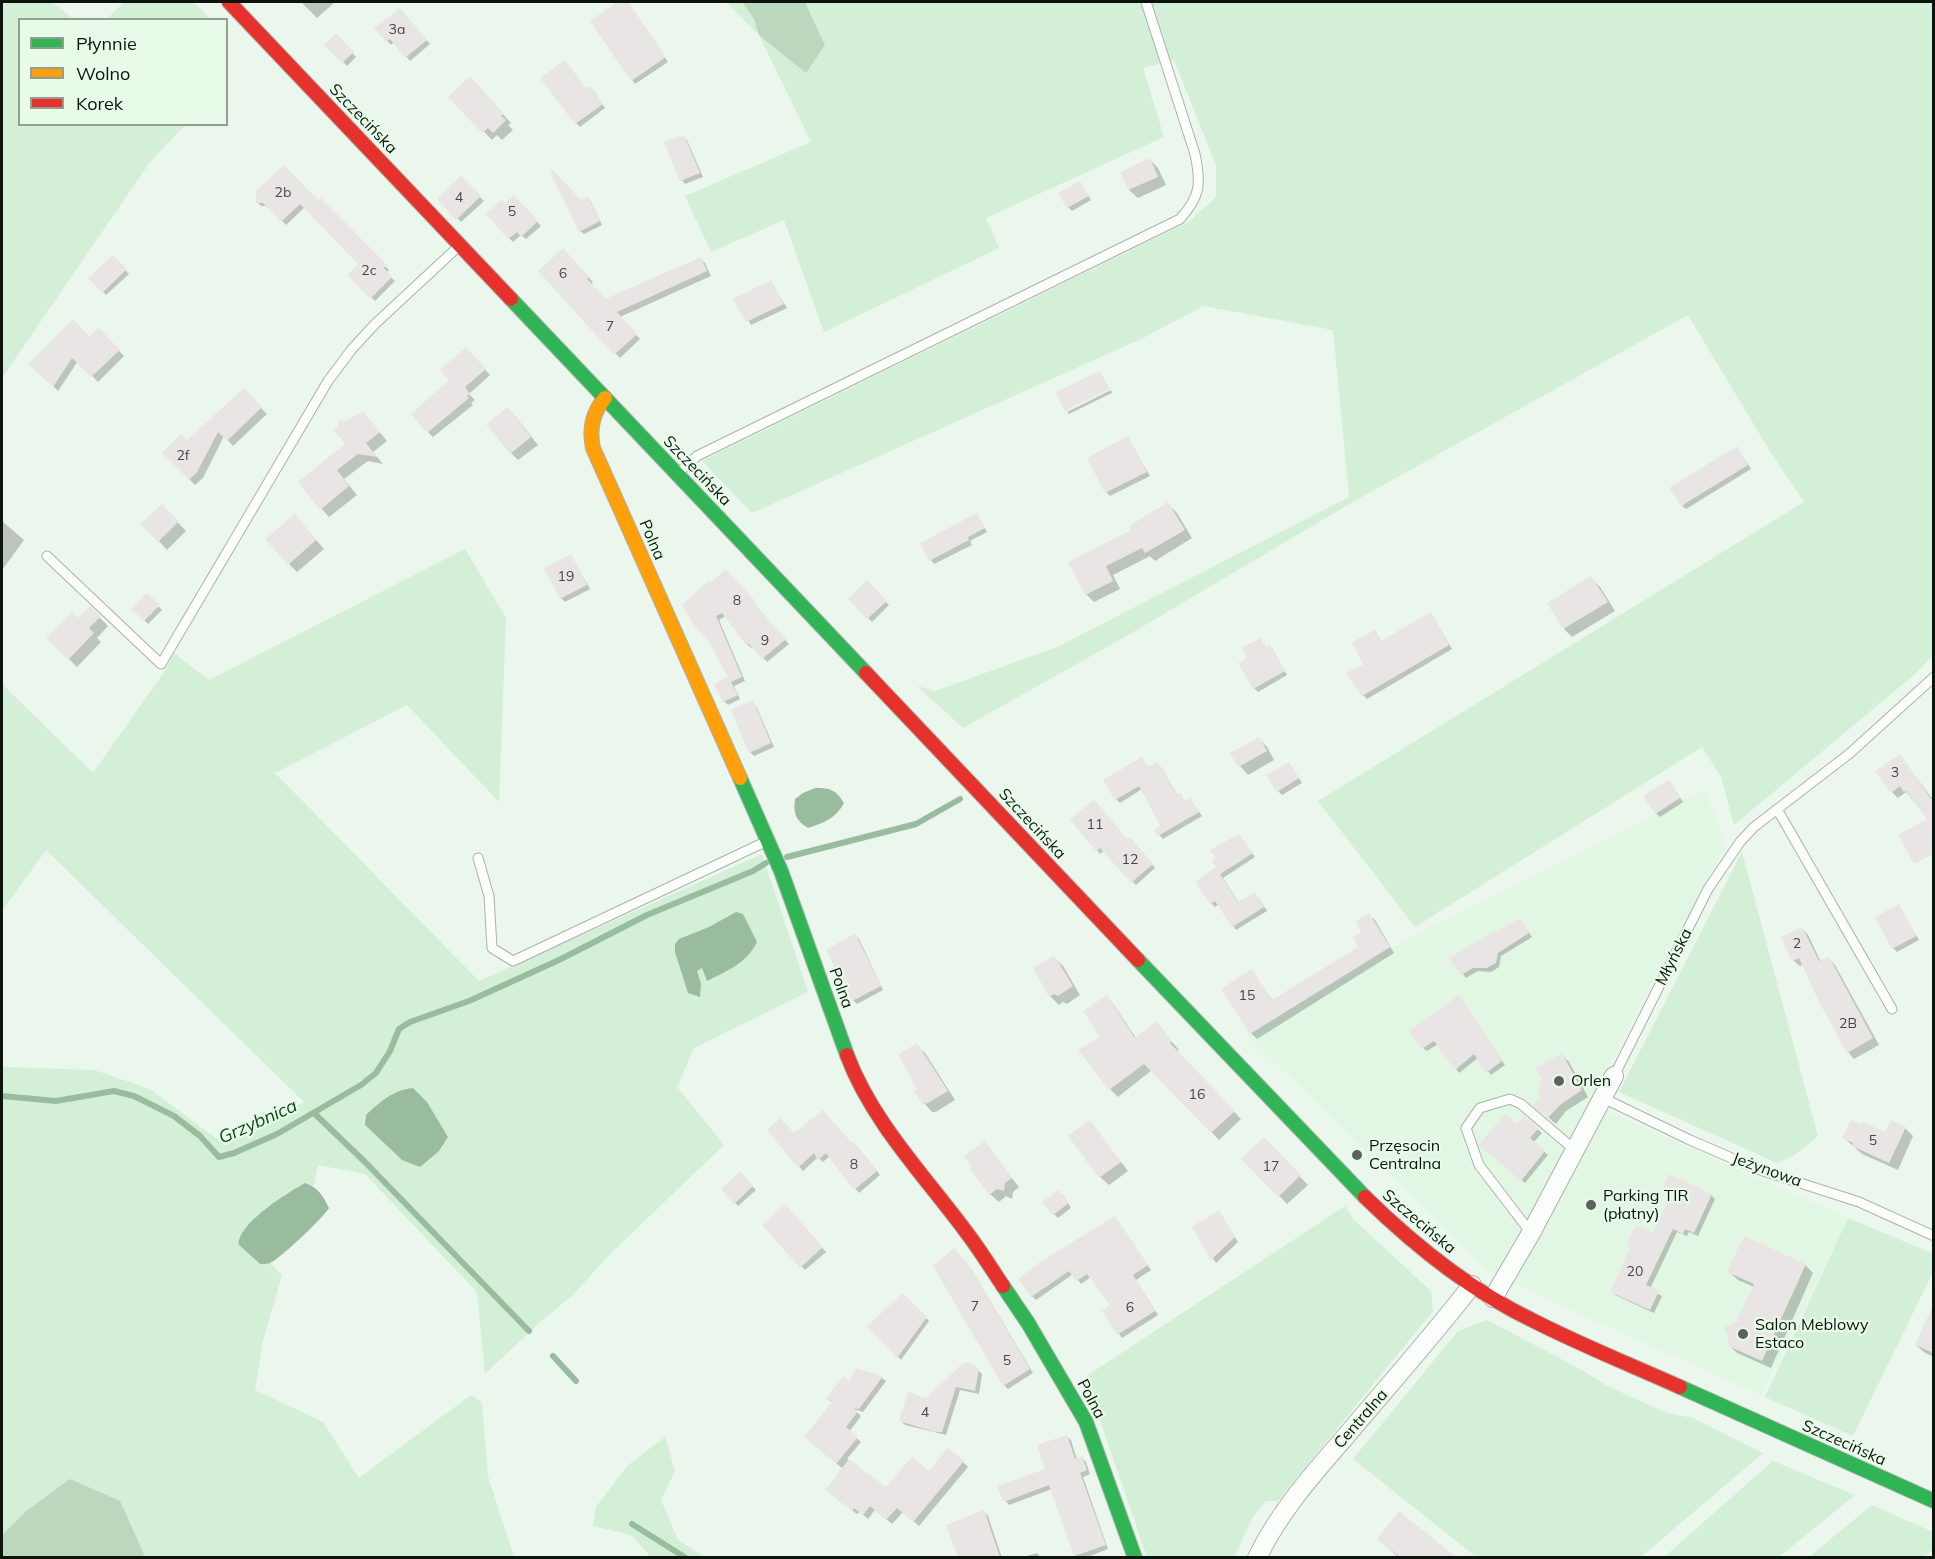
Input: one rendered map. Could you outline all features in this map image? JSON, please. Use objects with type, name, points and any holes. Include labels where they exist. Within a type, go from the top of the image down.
[{"type":"street","name":"Szczecińska","points":[[229,2],[1353,1186],[1416,1245],[1472,1285],[1545,1326],[1934,1500]]},
{"type":"street","name":"Polna","points":[[605,398],[592,420],[590,432],[593,448],[789,893],[854,1073],[898,1144],[968,1234],[1008,1293],[1070,1393],[1086,1422],[1135,1557]]},
{"type":"street","name":"Młyńska","points":[[1493,1298],[1576,1151],[1614,1076]]},
{"type":"street","name":"Centralna","points":[[1257,1557],[1284,1512],[1304,1485],[1472,1285]]},
{"type":"lane","points":[[677,473],[697,456],[1180,219],[1192,205],[1200,177],[1195,154],[1146,2]]},
{"type":"lane","points":[[47,556],[161,664],[328,381],[375,324],[460,245]]},
{"type":"lane","name":"Młyńska","points":[[1614,1076],[1708,889],[1740,842],[1777,809],[1849,754],[1934,677]]},
{"type":"lane","points":[[1777,809],[1892,1009]]},
{"type":"lane","points":[[478,858],[489,896],[492,948],[513,962],[767,841]]},
{"type":"lane","name":"Jeżynowa","points":[[1603,1098],[1757,1169],[1858,1202],[1934,1236]]},
{"type":"lane","points":[[1531,1233],[1479,1165],[1466,1128],[1480,1108],[1510,1099],[1521,1104],[1576,1151]]},
{"type":"shaded area","points":[[2,2],[52,2],[72,18],[18,18],[18,126],[184,126],[150,162],[2,378]]},
{"type":"shaded area","points":[[124,2],[193,2],[210,18],[108,18]]},
{"type":"shaded area","points":[[726,2],[742,2],[754,19],[759,35]]},
{"type":"shaded area","points":[[742,2],[805,2],[825,45],[806,73],[759,35],[754,19]]},
{"type":"shaded area","points":[[805,2],[1933,2],[1933,655],[1915,674],[1734,825],[1721,777],[1702,747],[1415,927],[1318,801],[1804,502],[1771,453],[1688,315],[1351,503],[1130,634],[963,728],[917,686],[935,691],[1057,647],[1349,497],[1333,330],[1204,306],[1141,339],[752,513],[702,461],[1190,221],[1216,197],[1216,165],[1174,60],[1143,68],[1164,137],[986,218],[999,248],[824,332],[784,220],[711,252],[685,196],[811,142],[759,35],[825,45]]},
{"type":"shaded area","points":[[465,549],[506,618],[499,802],[407,705],[275,773],[479,981],[762,854],[808,992],[694,1048],[677,1087],[724,1145],[609,1255],[573,1295],[539,1323],[485,1374],[477,1292],[365,1174],[318,1165],[314,1186],[305,1183],[285,1194],[242,1232],[239,1245],[260,1264],[270,1263],[282,1275],[263,1341],[255,1390],[323,1422],[359,1478],[471,1395],[482,1403],[488,1476],[514,1557],[2,1557],[2,1067],[94,1070],[150,1089],[225,1145],[304,1102],[46,850],[2,911],[2,684],[93,773],[164,672],[174,653],[209,680]],"holes":[[[427,1102],[448,1137],[402,1160],[365,1125]]]},
{"type":"shaded area","points":[[815,788],[832,791],[844,803],[829,819],[808,828],[796,816],[795,799]]},
{"type":"shaded area","points":[[1705,789],[1726,845],[1589,1103],[1848,1218],[1761,1395],[1540,1296],[1484,1267],[1247,1035],[1407,939]]},
{"type":"shaded area","points":[[1742,852],[1818,1136],[1795,1155],[1777,1163],[1619,1092]]},
{"type":"shaded area","points":[[736,912],[743,914],[757,942],[753,949],[736,966],[707,981],[702,968],[697,971],[701,984],[700,997],[688,993],[675,952],[675,944],[679,939],[709,927]]},
{"type":"shaded area","points":[[413,1088],[427,1102],[448,1137],[439,1151],[420,1167],[402,1160],[365,1125],[366,1115],[382,1101],[399,1091]]},
{"type":"shaded area","points":[[305,1183],[320,1192],[329,1208],[283,1254],[270,1263],[260,1264],[239,1245],[240,1237],[264,1210]]},
{"type":"shaded area","points":[[1345,1206],[1354,1220],[1431,1291],[1433,1311],[1278,1501],[1266,1501],[1253,1517],[1234,1557],[1147,1557],[1085,1377]]},
{"type":"shaded area","points":[[1848,1218],[1934,1254],[1933,1272],[1853,1436],[1765,1397]]},
{"type":"shaded area","points":[[1487,1320],[1584,1371],[1607,1386],[1667,1413],[1693,1418],[1763,1453],[1641,1557],[1476,1557],[1353,1459],[1458,1331]]},
{"type":"shaded area","points":[[665,1437],[675,1471],[661,1500],[678,1540],[705,1557],[651,1557],[631,1535],[593,1526],[596,1507],[627,1466]]},
{"type":"shaded area","points":[[1773,1461],[1855,1495],[1779,1557],[1664,1557]]},
{"type":"shaded area","points":[[70,1479],[120,1501],[144,1554],[140,1558],[2,1557],[2,1535],[25,1512]]},
{"type":"shaded area","points":[[1872,1505],[1933,1532],[1933,1549],[1924,1557],[1809,1557]]},
{"type":"building","points":[[617,2],[628,2],[666,57],[631,81],[590,21]]},
{"type":"building","points":[[400,8],[427,40],[405,58],[390,39],[386,42],[374,28]]},
{"type":"building","points":[[336,33],[354,52],[342,63],[324,45]]},
{"type":"building","points":[[565,60],[586,88],[590,86],[603,104],[575,124],[540,78]]},
{"type":"building","points":[[470,76],[504,114],[501,116],[506,120],[493,133],[488,128],[482,133],[448,97]]},
{"type":"building","points":[[684,135],[700,173],[680,181],[664,142]]},
{"type":"building","points":[[1150,158],[1158,177],[1128,190],[1120,172]]},
{"type":"building","points":[[284,165],[318,200],[321,198],[387,265],[384,268],[392,277],[370,299],[347,275],[358,264],[300,204],[281,222],[263,203],[256,203],[256,191]]},
{"type":"building","points":[[553,170],[581,200],[588,197],[600,221],[579,232],[550,172]]},
{"type":"building","points":[[461,176],[481,196],[456,220],[437,199]]},
{"type":"building","points":[[1080,181],[1089,196],[1067,208],[1058,193]]},
{"type":"building","points":[[514,195],[538,221],[521,237],[517,232],[508,239],[486,214],[502,200],[505,203]]},
{"type":"building","points":[[563,248],[606,299],[609,297],[611,299],[610,297],[701,257],[707,271],[617,312],[637,334],[614,355],[538,271]]},
{"type":"building","points":[[113,255],[127,269],[102,293],[88,278]]},
{"type":"building","points":[[771,280],[784,304],[746,322],[733,299]]},
{"type":"building","points":[[73,319],[89,336],[99,328],[120,350],[91,377],[72,358],[53,387],[28,364]]},
{"type":"building","points":[[466,347],[486,369],[465,387],[470,394],[467,396],[469,398],[427,433],[411,414],[449,380],[440,370]]},
{"type":"building","points":[[1100,371],[1110,389],[1064,411],[1056,392]]},
{"type":"building","points":[[244,388],[262,407],[227,441],[218,432],[197,472],[189,480],[162,453],[181,434],[187,440]]},
{"type":"building","points":[[508,407],[531,437],[510,454],[486,424]]},
{"type":"building","points":[[363,411],[380,432],[366,443],[377,457],[358,454],[337,470],[349,486],[320,510],[298,482],[345,444],[334,430],[338,427],[339,419],[346,421]]},
{"type":"building","points":[[1128,436],[1147,472],[1105,493],[1087,458]]},
{"type":"building","points":[[1737,446],[1748,465],[1681,506],[1669,488]]},
{"type":"building","points":[[1168,502],[1185,530],[1145,553],[1142,548],[1106,566],[1113,581],[1085,595],[1068,562],[1131,530],[1129,526]]},
{"type":"building","points":[[162,504],[179,521],[158,542],[140,524]]},
{"type":"building","points":[[977,513],[985,528],[968,537],[969,540],[929,561],[920,543]]},
{"type":"building","points":[[295,514],[316,540],[288,565],[265,539]]},
{"type":"building","points":[[571,554],[587,585],[560,599],[544,568]]},
{"type":"building","points":[[726,569],[786,639],[762,659],[748,643],[746,645],[722,613],[716,616],[742,677],[731,682],[738,695],[723,702],[714,684],[728,677],[708,640],[693,624],[682,605],[708,581],[710,583]]},
{"type":"building","points":[[1591,576],[1608,602],[1563,629],[1547,603]]},
{"type":"building","points":[[867,580],[887,601],[867,619],[848,599]]},
{"type":"building","points":[[147,593],[160,605],[144,621],[131,609]]},
{"type":"building","points":[[90,606],[101,616],[89,628],[94,633],[68,660],[46,638],[72,612],[78,618]]},
{"type":"building","points":[[1431,612],[1449,645],[1362,696],[1346,673],[1363,665],[1352,642],[1375,630],[1381,641]]},
{"type":"building","points":[[1260,638],[1266,647],[1270,645],[1285,671],[1253,689],[1238,663],[1247,658],[1242,648]]},
{"type":"building","points":[[753,700],[771,743],[749,753],[731,710]]},
{"type":"building","points":[[1259,737],[1267,751],[1238,767],[1230,753]]},
{"type":"building","points":[[1900,754],[1934,803],[1934,853],[1914,864],[1898,835],[1927,819],[1906,791],[1904,792],[1900,786],[1891,793],[1875,771]]},
{"type":"building","points":[[1142,757],[1148,767],[1158,762],[1177,795],[1180,793],[1185,801],[1190,797],[1199,812],[1158,836],[1154,831],[1160,825],[1139,786],[1115,800],[1103,780]]},
{"type":"building","points":[[1289,762],[1299,778],[1277,792],[1266,775]]},
{"type":"building","points":[[1669,779],[1680,798],[1655,814],[1643,796]]},
{"type":"building","points":[[1094,799],[1127,839],[1130,837],[1153,864],[1131,883],[1100,848],[1096,851],[1070,820]]},
{"type":"building","points":[[1239,834],[1253,853],[1220,874],[1238,902],[1255,892],[1264,907],[1232,927],[1215,901],[1210,904],[1195,882],[1216,867],[1211,861],[1215,858],[1210,850]]},
{"type":"building","points":[[1899,904],[1916,936],[1892,949],[1875,917]]},
{"type":"building","points":[[1369,913],[1390,947],[1250,1034],[1221,989],[1252,969],[1272,1000],[1358,947],[1353,937],[1361,932],[1355,922]]},
{"type":"building","points":[[1520,918],[1529,933],[1498,953],[1496,963],[1487,968],[1473,968],[1461,975],[1449,958]]},
{"type":"building","points":[[1802,927],[1819,961],[1829,957],[1873,1038],[1847,1053],[1820,1004],[1799,958],[1792,961],[1781,937]]},
{"type":"building","points":[[855,933],[881,986],[852,1001],[826,950]]},
{"type":"building","points":[[1054,955],[1073,986],[1058,996],[1054,994],[1049,997],[1033,968]]},
{"type":"building","points":[[1107,995],[1135,1038],[1157,1021],[1172,1042],[1170,1043],[1235,1111],[1211,1133],[1144,1064],[1109,1090],[1078,1050],[1100,1037],[1083,1011]]},
{"type":"building","points":[[1459,995],[1502,1061],[1486,1073],[1474,1054],[1455,1070],[1434,1041],[1422,1049],[1409,1031]]},
{"type":"building","points":[[917,1043],[948,1091],[926,1104],[925,1102],[922,1104],[914,1091],[917,1089],[898,1055]]},
{"type":"building","name":"Orlen","points":[[1562,1053],[1582,1090],[1560,1105],[1548,1118],[1533,1106],[1541,1097],[1538,1091],[1542,1078],[1536,1068]]},
{"type":"building","points":[[823,1110],[851,1142],[853,1141],[877,1171],[854,1190],[826,1153],[818,1160],[814,1153],[798,1168],[767,1130],[780,1118],[794,1133]]},
{"type":"building","points":[[1505,1114],[1517,1124],[1524,1116],[1539,1128],[1530,1138],[1545,1151],[1521,1181],[1479,1145]]},
{"type":"building","points":[[1090,1120],[1121,1162],[1099,1178],[1068,1136]]},
{"type":"building","points":[[1851,1120],[1861,1124],[1863,1122],[1885,1132],[1891,1120],[1906,1127],[1889,1163],[1852,1146],[1853,1143],[1842,1138]]},
{"type":"building","points":[[1264,1137],[1301,1175],[1278,1197],[1241,1159]]},
{"type":"building","points":[[985,1141],[1012,1178],[1005,1183],[1004,1191],[997,1189],[989,1195],[964,1156]]},
{"type":"building","points":[[740,1171],[753,1186],[734,1204],[721,1189]]},
{"type":"building","points":[[1669,1174],[1712,1194],[1694,1233],[1685,1229],[1683,1234],[1673,1229],[1646,1285],[1659,1291],[1650,1310],[1610,1292],[1630,1248],[1626,1246],[1636,1225],[1653,1233],[1669,1197],[1660,1193]]},
{"type":"building","points":[[1059,1190],[1069,1203],[1053,1215],[1042,1202]]},
{"type":"building","points":[[785,1204],[823,1247],[800,1268],[762,1225]]},
{"type":"building","points":[[1219,1210],[1235,1237],[1211,1260],[1192,1227]]},
{"type":"building","points":[[1115,1216],[1148,1265],[1133,1275],[1155,1311],[1117,1335],[1102,1311],[1110,1305],[1087,1274],[1076,1281],[1069,1271],[1031,1297],[1018,1279],[1040,1262]]},
{"type":"building","points":[[1744,1236],[1806,1264],[1762,1361],[1726,1345],[1729,1339],[1724,1327],[1736,1322],[1754,1284],[1727,1272]]},
{"type":"building","points":[[954,1248],[968,1264],[1030,1369],[1003,1386],[933,1266]]},
{"type":"building","points":[[903,1293],[927,1317],[897,1358],[867,1326]]},
{"type":"building","points":[[1934,1303],[1934,1353],[1915,1345]]},
{"type":"building","points":[[964,1362],[972,1363],[979,1369],[975,1391],[956,1387],[942,1432],[899,1421],[908,1392],[926,1398]]},
{"type":"building","points":[[856,1368],[883,1376],[859,1409],[854,1408],[858,1411],[846,1427],[858,1437],[836,1464],[804,1437],[833,1401],[825,1399],[844,1376],[849,1382]]},
{"type":"building","points":[[1067,1435],[1075,1459],[1082,1456],[1087,1470],[1080,1473],[1106,1545],[1074,1556],[1049,1485],[1004,1502],[997,1486],[1045,1469],[1037,1445]]},
{"type":"building","points":[[948,1448],[964,1461],[913,1522],[897,1508],[886,1520],[870,1506],[863,1515],[854,1508],[852,1511],[825,1490],[849,1459],[886,1487],[912,1457],[929,1471]]},
{"type":"building","points":[[984,1510],[1000,1557],[958,1557],[946,1525]]},
{"type":"building","points":[[1399,1511],[1456,1557],[1400,1557],[1377,1539]]},
{"type":"waterway","points":[[787,857],[916,824],[960,799]]},
{"type":"waterway","points":[[2,1096],[56,1101],[114,1091],[134,1096],[174,1116],[200,1136],[219,1157],[234,1153],[277,1134],[361,1085],[376,1073],[390,1051],[399,1029],[410,1022],[469,1001],[559,960],[647,915],[753,871],[766,863]]},
{"type":"waterway","name":"Grzybnica","points":[[314,1113],[366,1163],[529,1331]]},
{"type":"waterway","name":"Grzybnica","points":[[553,1356],[576,1381]]},
{"type":"waterway","name":"Grzybnica","points":[[632,1524],[686,1558]]},
{"type":"traffic: fast","points":[[511,299],[866,673]]},
{"type":"traffic: fast","points":[[740,778],[781,871],[847,1055]]},
{"type":"traffic: fast","points":[[1138,960],[1365,1197]]},
{"type":"traffic: fast","points":[[1003,1286],[1028,1323],[1086,1422],[1135,1558]]},
{"type":"traffic: fast","points":[[1680,1387],[1934,1501]]},
{"type":"traffic: slow","points":[[605,398],[597,409],[593,422],[591,434],[593,448],[740,778]]},
{"type":"traffic: jam","points":[[229,2],[511,299]]},
{"type":"traffic: jam","points":[[866,673],[1138,960]]},
{"type":"traffic: jam","points":[[847,1055],[870,1103],[885,1126],[972,1239],[1003,1286]]},
{"type":"traffic: jam","points":[[1365,1197],[1444,1266],[1488,1296],[1552,1330],[1680,1387]]},
{"type":"place","name":"Orlen","points":[[1559,1081]]},
{"type":"place","name":"Przęsocin Centralna","points":[[1357,1155]]},
{"type":"place","name":"Parking TIR (płatny)","points":[[1591,1205]]},
{"type":"place","name":"Salon Meblowy Estaco","points":[[1743,1334]]}]
